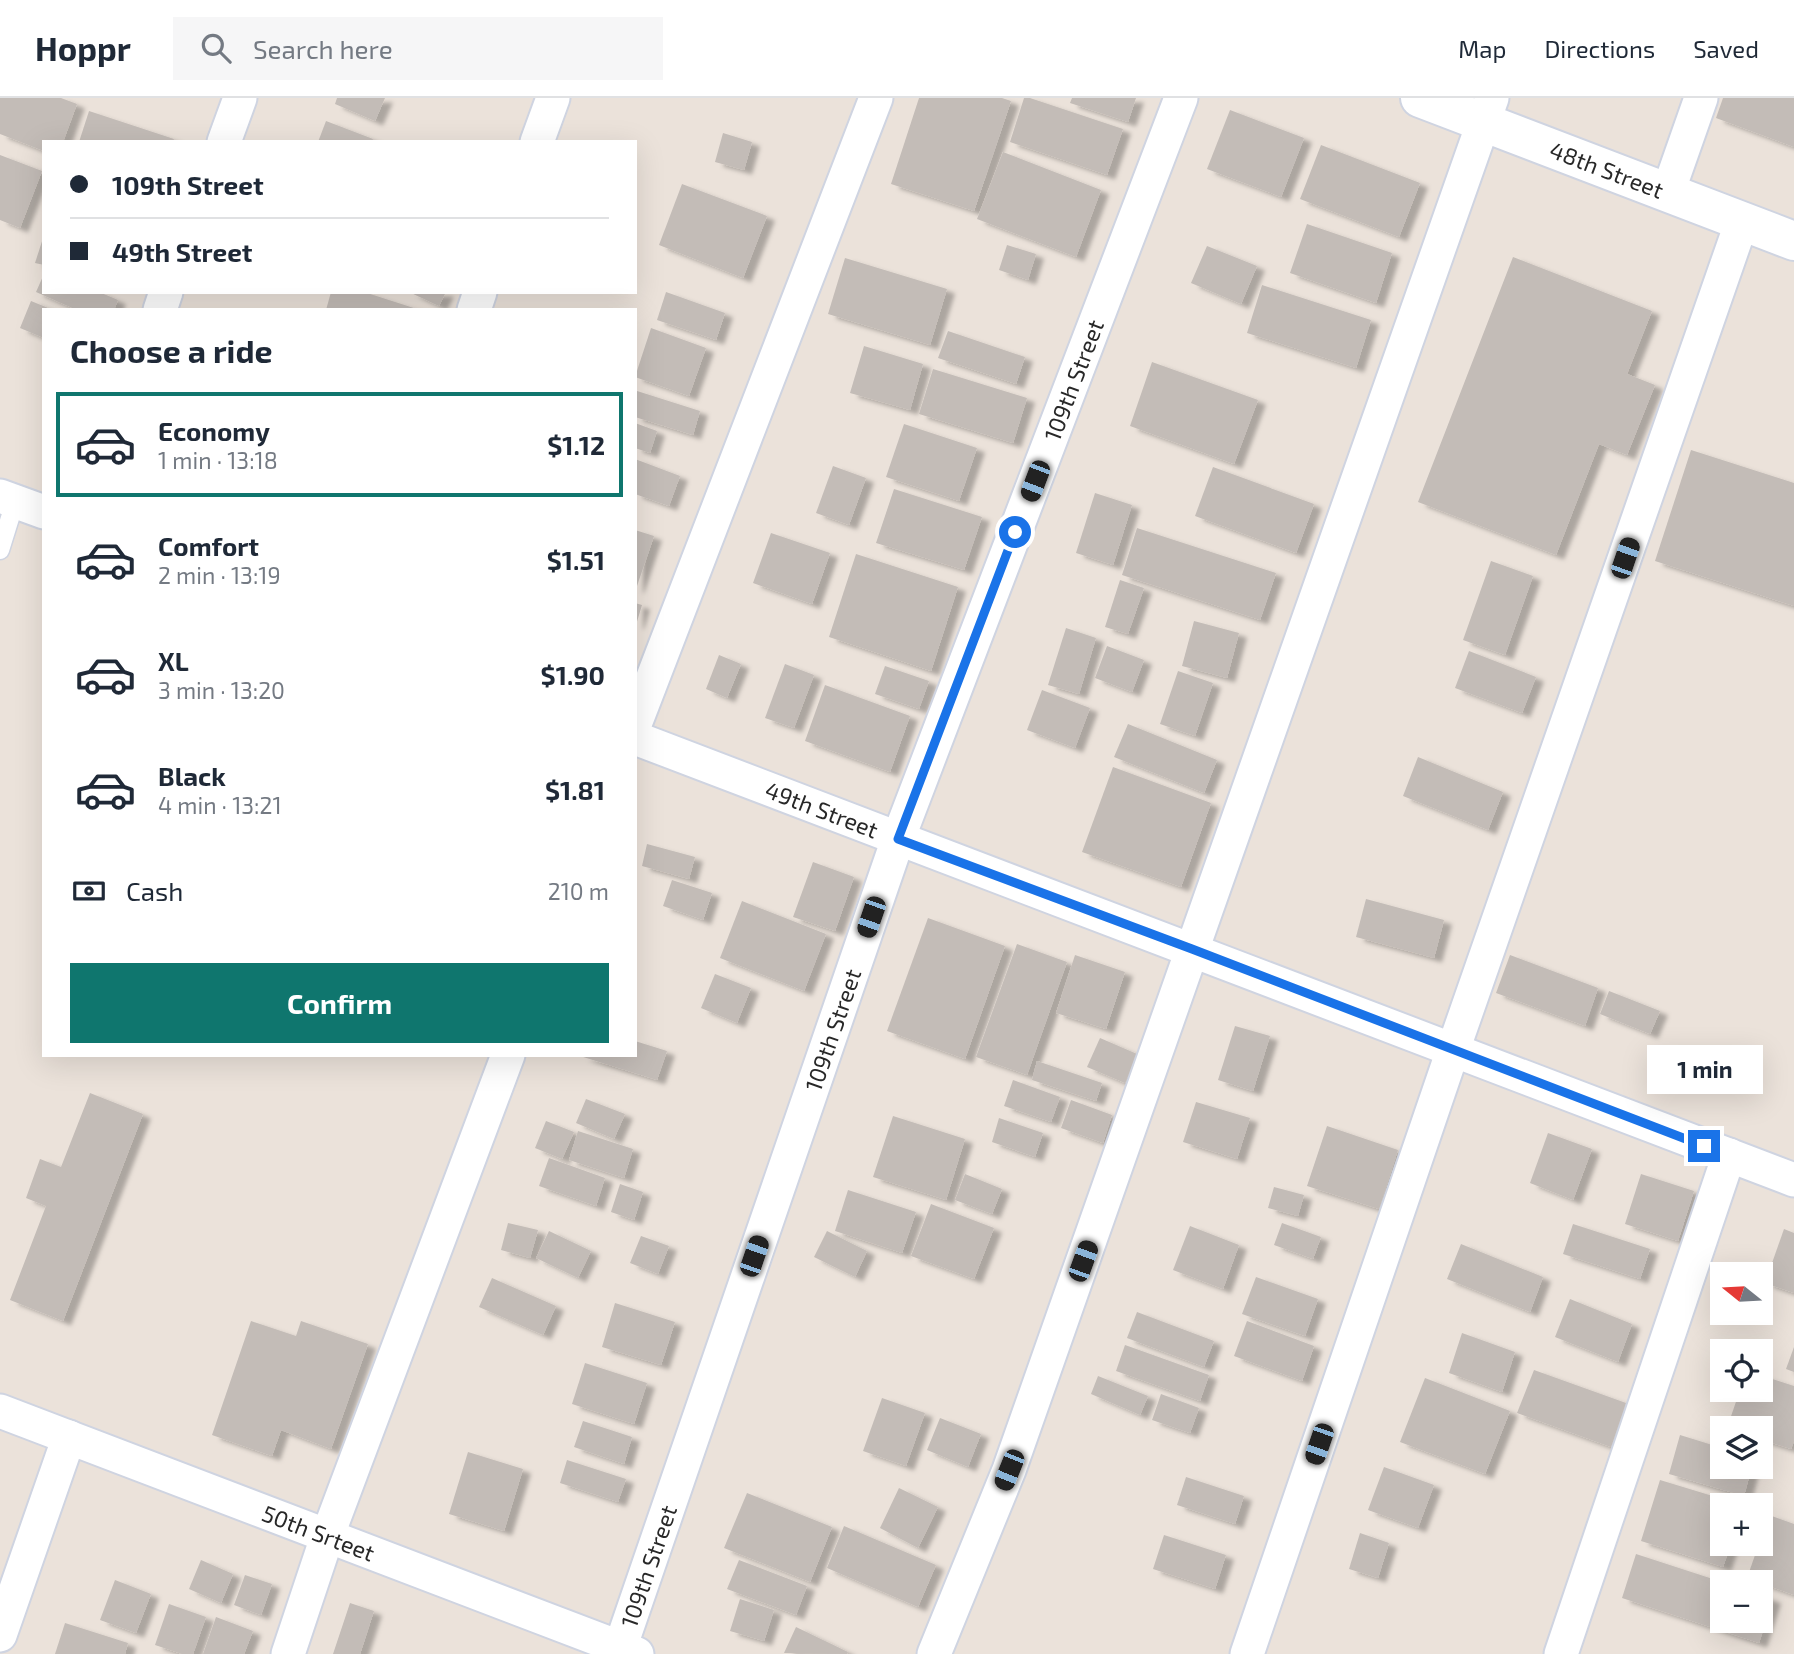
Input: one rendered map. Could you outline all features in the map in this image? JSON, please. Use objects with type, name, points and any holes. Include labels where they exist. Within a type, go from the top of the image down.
[{"type":"main road","name":"48th Street","points":[[1420,98],[1488,111],[1668,192],[1794,241]]},
{"type":"street","points":[[225,140],[240,98]]},
{"type":"street","points":[[538,140],[553,98]]},
{"type":"street","points":[[637,719],[876,98]]},
{"type":"street","name":"109th Street","points":[[625,1652],[898,839],[1181,98]]},
{"type":"street","points":[[1668,192],[1702,98]]},
{"type":"street","points":[[934,1654],[1009,1470],[1488,111]]},
{"type":"street","points":[[1247,1654],[1453,1050],[1742,221]]},
{"type":"street","name":"49th Street","points":[[637,738],[1794,1180]]},
{"type":"street","points":[[288,1654],[327,1537],[507,1057]]},
{"type":"street","points":[[1561,1654],[1730,1155]]},
{"type":"street","name":"50th Srteet","points":[[0,1411],[625,1652]]},
{"type":"street","points":[[0,1635],[69,1437]]},
{"type":"lane","points":[[0,550],[20,503]]},
{"type":"building","points":[[0,98],[61,98],[77,104],[64,140],[42,140],[42,150],[0,134]]},
{"type":"building","points":[[337,98],[385,98],[375,121],[335,104]]},
{"type":"building","points":[[919,98],[1002,98],[1011,101],[974,211],[891,184]]},
{"type":"building","points":[[1024,98],[1123,129],[1107,175],[1010,142]]},
{"type":"building","points":[[1072,98],[1136,98],[1128,122],[1070,103]]},
{"type":"building","points":[[1723,98],[1794,98],[1794,147],[1716,118]]},
{"type":"building","points":[[1230,110],[1304,138],[1281,197],[1207,169]]},
{"type":"building","points":[[89,111],[174,139],[174,140],[80,140]]},
{"type":"building","points":[[326,121],[373,139],[373,140],[319,140]]},
{"type":"building","points":[[723,133],[752,142],[744,170],[715,162]]},
{"type":"building","points":[[1321,145],[1420,183],[1399,237],[1300,199]]},
{"type":"building","points":[[1003,152],[1101,190],[1076,257],[977,219]]},
{"type":"building","points":[[0,155],[42,171],[20,228],[0,220]]},
{"type":"building","points":[[682,184],[767,216],[743,278],[659,245]]},
{"type":"building","points":[[1307,224],[1392,253],[1376,303],[1290,273]]},
{"type":"building","points":[[42,241],[42,265],[35,263]]},
{"type":"building","points":[[1007,245],[1036,254],[1028,280],[999,270]]},
{"type":"building","points":[[1207,246],[1257,266],[1241,304],[1191,283]]},
{"type":"building","points":[[1513,257],[1652,311],[1627,374],[1655,385],[1627,455],[1599,444],[1556,555],[1418,502]]},
{"type":"building","points":[[845,258],[947,289],[930,345],[828,314]]},
{"type":"building","points":[[42,278],[42,294],[104,294],[118,300],[115,308],[72,308],[36,292]]},
{"type":"building","points":[[1262,285],[1371,320],[1356,368],[1247,333]]},
{"type":"building","points":[[666,292],[725,313],[716,340],[657,320]]},
{"type":"building","points":[[330,294],[370,294],[414,308],[327,308]]},
{"type":"building","points":[[413,294],[445,294],[439,306]]},
{"type":"building","points":[[31,301],[48,308],[42,308],[42,337],[20,328]]},
{"type":"building","points":[[651,328],[706,348],[689,396],[637,378]]},
{"type":"building","points":[[948,331],[1025,357],[1016,384],[938,358]]},
{"type":"building","points":[[864,346],[923,364],[910,410],[850,393]]},
{"type":"building","points":[[1152,362],[1258,400],[1234,464],[1130,426]]},
{"type":"building","points":[[933,369],[1027,398],[1013,443],[919,414]]},
{"type":"building","points":[[637,391],[700,411],[693,435],[637,418]]},
{"type":"building","points":[[637,424],[657,431],[650,453],[637,449]]},
{"type":"building","points":[[904,424],[977,448],[959,501],[886,477]]},
{"type":"building","points":[[1691,450],[1794,483],[1794,606],[1655,561]]},
{"type":"building","points":[[637,460],[680,476],[669,506],[637,495]]},
{"type":"building","points":[[833,466],[866,478],[849,525],[816,513]]},
{"type":"building","points":[[1213,467],[1314,504],[1296,553],[1195,516]]},
{"type":"building","points":[[894,489],[982,517],[964,570],[876,543]]},
{"type":"building","points":[[1095,493],[1132,505],[1113,565],[1076,553]]},
{"type":"building","points":[[1137,528],[1276,573],[1260,620],[1122,575]]},
{"type":"building","points":[[637,531],[654,536],[637,586]]},
{"type":"building","points":[[771,533],[830,553],[812,604],[753,583]]},
{"type":"building","points":[[856,554],[958,587],[931,671],[829,637]]},
{"type":"building","points":[[1491,561],[1533,576],[1505,655],[1463,640]]},
{"type":"building","points":[[1120,580],[1144,588],[1128,634],[1105,627]]},
{"type":"building","points":[[637,604],[642,605],[637,622]]},
{"type":"building","points":[[1194,621],[1239,633],[1227,678],[1182,666]]},
{"type":"building","points":[[1066,628],[1096,638],[1079,694],[1048,685]]},
{"type":"building","points":[[1107,646],[1144,660],[1132,692],[1095,678]]},
{"type":"building","points":[[1469,651],[1536,677],[1522,713],[1455,688]]},
{"type":"building","points":[[719,655],[741,664],[727,698],[706,689]]},
{"type":"building","points":[[785,664],[814,675],[794,728],[765,718]]},
{"type":"building","points":[[885,666],[929,681],[919,709],[875,694]]},
{"type":"building","points":[[1178,671],[1213,683],[1195,736],[1160,724]]},
{"type":"building","points":[[825,685],[910,716],[890,772],[805,741]]},
{"type":"building","points":[[1042,690],[1090,708],[1075,748],[1027,730]]},
{"type":"building","points":[[1128,724],[1217,760],[1204,793],[1114,757]]},
{"type":"building","points":[[1418,757],[1503,792],[1488,830],[1403,796]]},
{"type":"building","points":[[1113,767],[1211,803],[1181,887],[1082,852]]},
{"type":"building","points":[[647,844],[695,857],[689,879],[642,866]]},
{"type":"building","points":[[813,862],[854,877],[835,931],[793,917]]},
{"type":"building","points":[[672,880],[712,893],[703,920],[663,906]]},
{"type":"building","points":[[1366,899],[1444,920],[1434,958],[1356,937]]},
{"type":"building","points":[[742,901],[826,934],[804,991],[720,958]]},
{"type":"building","points":[[928,918],[1005,946],[965,1059],[887,1031]]},
{"type":"building","points":[[1017,944],[1067,962],[1027,1075],[976,1057]]},
{"type":"building","points":[[1075,955],[1125,972],[1106,1029],[1056,1013]]},
{"type":"building","points":[[1510,955],[1598,988],[1585,1026],[1496,993]]},
{"type":"building","points":[[715,974],[751,988],[737,1023],[701,1008]]},
{"type":"building","points":[[1609,991],[1660,1011],[1650,1034],[1600,1014]]},
{"type":"building","points":[[1235,1026],[1270,1036],[1253,1091],[1218,1080]]},
{"type":"building","points":[[1100,1038],[1137,1054],[1125,1083],[1087,1067]]},
{"type":"building","points":[[637,1042],[667,1051],[657,1080],[583,1057],[637,1057]]},
{"type":"building","points":[[1037,1061],[1102,1083],[1096,1101],[1032,1080]]},
{"type":"building","points":[[1013,1080],[1060,1097],[1051,1122],[1004,1106]]},
{"type":"building","points":[[90,1093],[143,1114],[63,1321],[10,1300],[46,1206],[26,1198],[40,1159],[61,1167]]},
{"type":"building","points":[[586,1099],[625,1114],[614,1139],[576,1123]]},
{"type":"building","points":[[1071,1100],[1112,1115],[1103,1143],[1061,1128]]},
{"type":"building","points":[[1196,1102],[1250,1118],[1237,1159],[1183,1142]]},
{"type":"building","points":[[893,1116],[965,1139],[946,1200],[873,1177]]},
{"type":"building","points":[[999,1118],[1043,1133],[1035,1157],[992,1142]]},
{"type":"building","points":[[546,1121],[574,1132],[562,1159],[535,1148]]},
{"type":"building","points":[[1327,1126],[1398,1150],[1379,1209],[1307,1186]]},
{"type":"building","points":[[578,1131],[633,1149],[624,1178],[569,1160]]},
{"type":"building","points":[[1548,1133],[1592,1149],[1573,1200],[1530,1183]]},
{"type":"building","points":[[549,1158],[605,1178],[596,1206],[539,1186]]},
{"type":"building","points":[[965,1174],[1002,1189],[992,1214],[955,1200]]},
{"type":"building","points":[[1641,1174],[1694,1191],[1678,1241],[1625,1224]]},
{"type":"building","points":[[620,1184],[643,1192],[634,1220],[611,1212]]},
{"type":"building","points":[[1274,1187],[1304,1195],[1298,1216],[1268,1208]]},
{"type":"building","points":[[848,1190],[916,1212],[902,1253],[835,1231]]},
{"type":"building","points":[[931,1204],[994,1228],[974,1279],[911,1256]]},
{"type":"building","points":[[508,1223],[538,1230],[530,1258],[501,1250]]},
{"type":"building","points":[[1282,1223],[1321,1237],[1313,1259],[1274,1245]]},
{"type":"building","points":[[1573,1224],[1650,1249],[1640,1279],[1563,1254]]},
{"type":"building","points":[[1190,1226],[1239,1245],[1223,1289],[1173,1270]]},
{"type":"building","points":[[1784,1229],[1794,1233],[1794,1293],[1773,1286],[1772,1262]]},
{"type":"building","points":[[549,1231],[591,1251],[578,1278],[536,1258]]},
{"type":"building","points":[[827,1231],[867,1251],[855,1277],[814,1257]]},
{"type":"building","points":[[641,1236],[669,1246],[658,1274],[630,1263]]},
{"type":"building","points":[[1461,1244],[1543,1277],[1530,1312],[1447,1279]]},
{"type":"building","points":[[1256,1277],[1318,1299],[1305,1336],[1242,1314]]},
{"type":"building","points":[[492,1278],[556,1306],[543,1335],[479,1307]]},
{"type":"building","points":[[1570,1299],[1632,1324],[1618,1362],[1555,1337]]},
{"type":"building","points":[[615,1303],[675,1322],[661,1365],[602,1347]]},
{"type":"building","points":[[1137,1312],[1214,1341],[1204,1367],[1127,1338]]},
{"type":"building","points":[[251,1321],[296,1336],[301,1321],[368,1344],[331,1449],[281,1430],[272,1456],[212,1435]]},
{"type":"building","points":[[1247,1321],[1314,1346],[1302,1381],[1234,1356]]},
{"type":"building","points":[[1462,1333],[1515,1352],[1502,1392],[1449,1373]]},
{"type":"building","points":[[1125,1345],[1209,1375],[1200,1401],[1116,1371]]},
{"type":"building","points":[[1794,1347],[1794,1372],[1786,1369]]},
{"type":"building","points":[[585,1363],[647,1383],[634,1424],[572,1404]]},
{"type":"building","points":[[1534,1370],[1626,1403],[1611,1447],[1517,1413]]},
{"type":"building","points":[[1098,1376],[1148,1396],[1140,1415],[1091,1394]]},
{"type":"building","points":[[1425,1378],[1510,1411],[1485,1474],[1400,1442]]},
{"type":"building","points":[[1773,1379],[1794,1386],[1794,1441],[1791,1449],[1773,1443],[1773,1416],[1731,1416],[1736,1402],[1773,1402]]},
{"type":"building","points":[[1161,1394],[1199,1408],[1190,1433],[1152,1420]]},
{"type":"building","points":[[882,1398],[925,1413],[906,1466],[863,1451]]},
{"type":"building","points":[[940,1418],[981,1434],[968,1467],[927,1450]]},
{"type":"building","points":[[583,1421],[632,1437],[624,1464],[574,1447]]},
{"type":"building","points":[[1680,1435],[1710,1444],[1710,1479],[1749,1479],[1745,1493],[1734,1493],[1669,1474]]},
{"type":"building","points":[[468,1452],[523,1469],[504,1531],[449,1514]]},
{"type":"building","points":[[567,1460],[626,1479],[618,1502],[560,1483]]},
{"type":"building","points":[[1384,1467],[1434,1485],[1418,1528],[1368,1510]]},
{"type":"building","points":[[1186,1477],[1244,1496],[1235,1524],[1177,1505]]},
{"type":"building","points":[[1660,1480],[1710,1495],[1710,1556],[1727,1556],[1723,1567],[1641,1541]]},
{"type":"building","points":[[899,1488],[938,1507],[918,1548],[880,1528]]},
{"type":"building","points":[[747,1493],[832,1527],[810,1582],[724,1548]]},
{"type":"building","points":[[1773,1516],[1794,1524],[1794,1595],[1773,1587],[1773,1570],[1750,1570],[1755,1556],[1773,1556]]},
{"type":"building","points":[[844,1526],[936,1565],[918,1607],[827,1568]]},
{"type":"building","points":[[1360,1533],[1389,1543],[1378,1578],[1349,1569]]},
{"type":"building","points":[[1164,1535],[1226,1555],[1215,1589],[1153,1569]]},
{"type":"building","points":[[1636,1554],[1710,1578],[1710,1627],[1622,1598]]},
{"type":"building","points":[[201,1560],[233,1574],[221,1603],[189,1589]]},
{"type":"building","points":[[739,1560],[807,1586],[796,1615],[727,1589]]},
{"type":"building","points":[[245,1575],[272,1584],[261,1615],[234,1605]]},
{"type":"building","points":[[115,1580],[151,1594],[136,1633],[100,1620]]},
{"type":"building","points":[[740,1599],[774,1610],[764,1641],[730,1631]]},
{"type":"building","points":[[350,1603],[374,1611],[360,1654],[333,1654]]},
{"type":"building","points":[[169,1604],[206,1617],[193,1654],[182,1654],[155,1645]]},
{"type":"building","points":[[216,1617],[253,1631],[244,1654],[203,1654]]},
{"type":"building","points":[[65,1623],[128,1643],[125,1654],[55,1654]]},
{"type":"building","points":[[796,1627],[848,1652],[847,1654],[784,1653]]},
{"type":"building","points":[[1729,1633],[1762,1633],[1759,1643]]},
{"type":"route","points":[[1015,532],[898,839],[1704,1146]]}]
